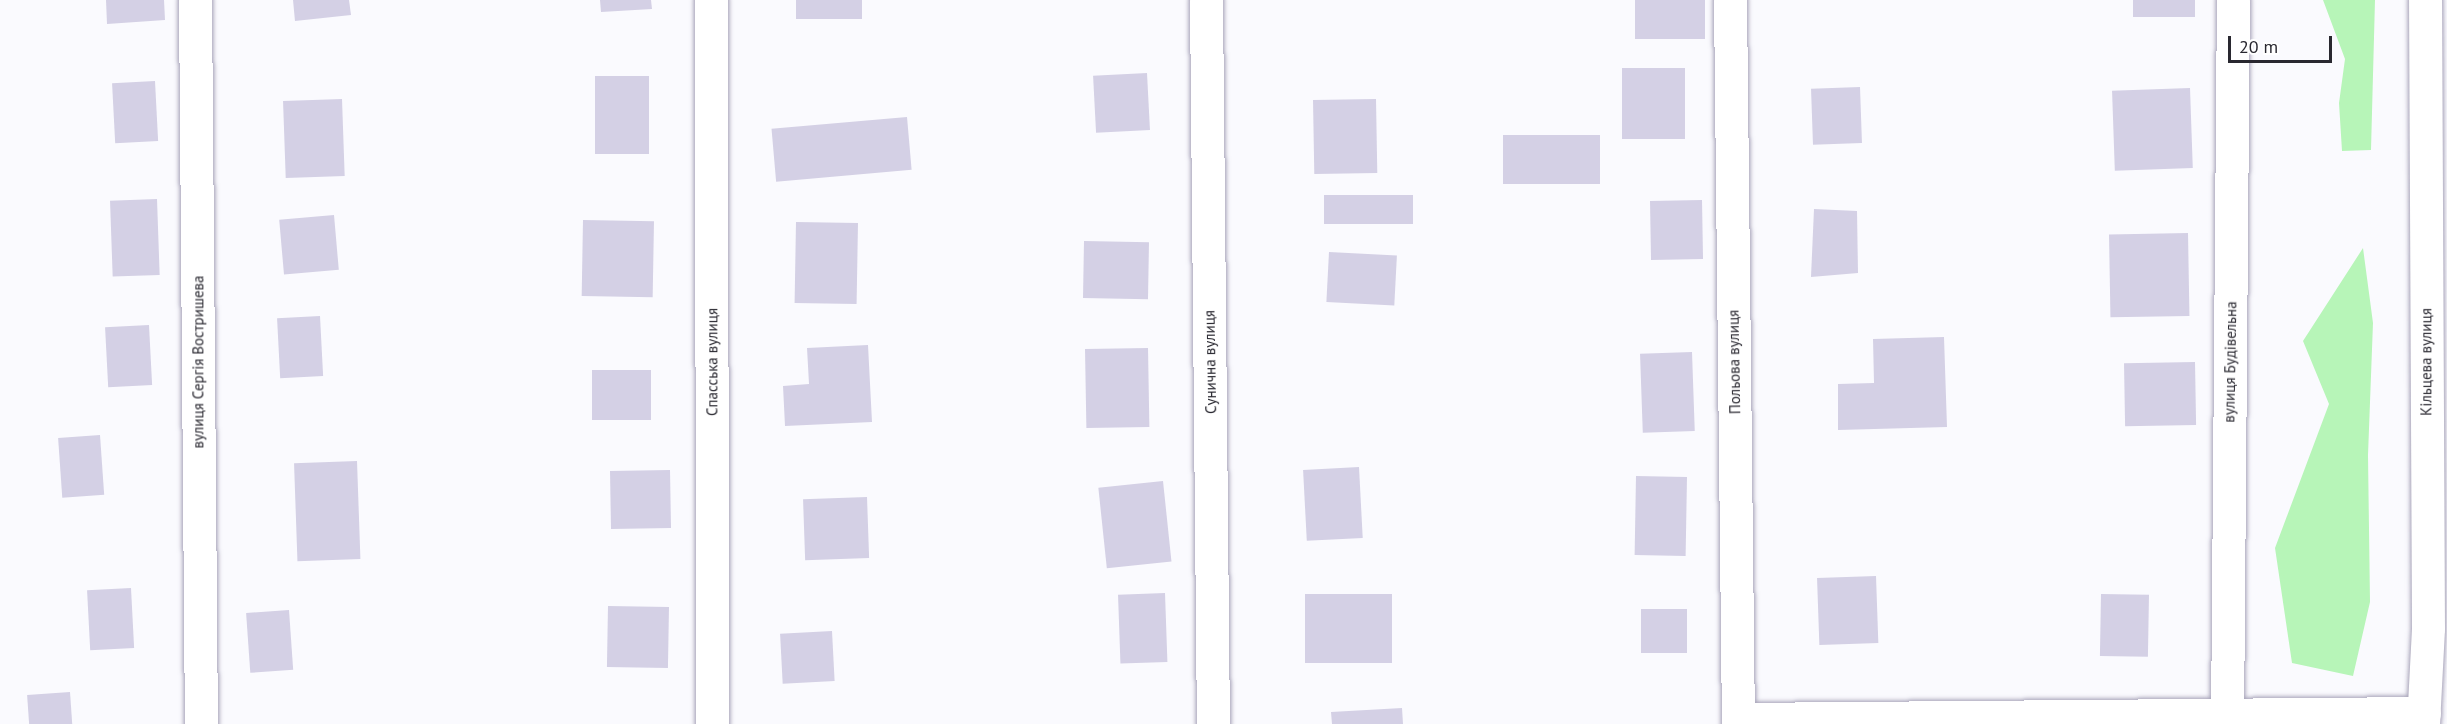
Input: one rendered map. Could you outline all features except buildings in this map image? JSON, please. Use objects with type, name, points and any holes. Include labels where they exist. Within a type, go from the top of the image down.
[{"type":"street","name":"вулиця Сергія Востришева","points":[[195,0],[201,724]]},
{"type":"street","name":"Спасська вулиця","points":[[711,0],[712,724]]},
{"type":"street","name":"Сунична вулиця","points":[[1206,0],[1213,724]]},
{"type":"street","name":"Польова вулиця","points":[[1730,0],[1738,721]]},
{"type":"street","name":"вулиця Будівельна","points":[[2227,719],[2233,0]]},
{"type":"street","name":"Кільцева вулиця","points":[[2423,719],[2428,628],[2436,154],[2425,0]]},
{"type":"street","points":[[1738,721],[2423,719]]},
{"type":"green space","points":[[2323,0],[2375,0],[2371,150],[2342,151],[2339,103],[2345,59]]},
{"type":"green space","points":[[2363,248],[2373,323],[2368,455],[2370,602],[2353,676],[2292,663],[2275,548],[2329,404],[2303,341]]}]
